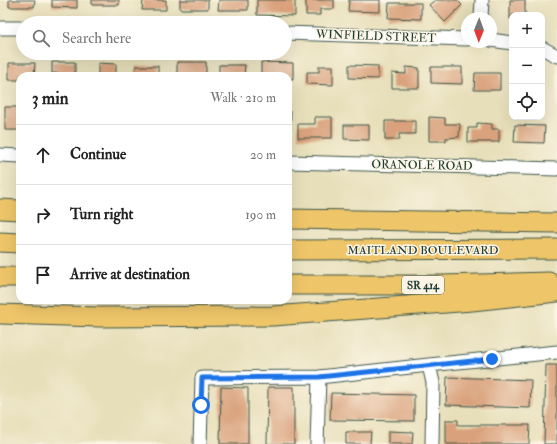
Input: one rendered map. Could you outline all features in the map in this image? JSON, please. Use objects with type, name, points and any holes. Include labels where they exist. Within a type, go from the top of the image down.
[{"type":"highway","points":[[0,209],[16,210]]},
{"type":"highway","points":[[292,219],[557,223]]},
{"type":"highway","points":[[0,242],[16,243]]},
{"type":"highway","name":"MAITLAND BOULEVARD","points":[[292,250],[557,250]]},
{"type":"highway","points":[[0,277],[16,277]]},
{"type":"highway","name":"SR 414","points":[[292,285],[442,285],[557,281]]},
{"type":"highway","points":[[0,314],[100,317],[273,316],[472,302],[557,292]]},
{"type":"street","points":[[481,12],[482,0]]},
{"type":"street","points":[[0,28],[16,28]]},
{"type":"street","name":"WINFIELD STREET","points":[[292,33],[461,39]]},
{"type":"street","points":[[497,41],[509,43]]},
{"type":"street","points":[[545,50],[557,56]]},
{"type":"street","points":[[0,156],[16,156]]},
{"type":"street","name":"ORANOLE ROAD","points":[[292,162],[557,169]]},
{"type":"street","points":[[200,444],[202,378],[319,377],[557,352]]},
{"type":"street","points":[[429,365],[432,383],[432,444]]},
{"type":"street","points":[[317,444],[319,377]]},
{"type":"building","points":[[9,0],[35,0],[34,7],[9,7]]},
{"type":"building","points":[[52,0],[77,0],[77,8],[52,7]]},
{"type":"building","points":[[92,0],[119,0],[119,5],[92,5]]},
{"type":"building","points":[[143,0],[166,0],[166,10],[142,10]]},
{"type":"building","points":[[180,0],[208,0],[208,9],[180,9]]},
{"type":"building","points":[[219,0],[248,0],[248,10],[218,10]]},
{"type":"building","points":[[257,0],[295,0],[295,16],[257,15]]},
{"type":"building","points":[[306,0],[334,0],[334,9],[320,9],[320,15],[306,15]]},
{"type":"building","points":[[349,0],[380,0],[380,12],[348,11]]},
{"type":"building","points":[[435,0],[457,0],[462,5],[445,22],[429,5]]},
{"type":"building","points":[[510,0],[525,0],[525,12],[510,12]]},
{"type":"building","points":[[389,3],[421,3],[421,19],[388,18]]},
{"type":"building","points":[[52,62],[75,62],[75,72],[52,72]]},
{"type":"building","points":[[177,62],[206,62],[206,72],[177,72]]},
{"type":"building","points":[[261,62],[293,63],[293,79],[292,72],[261,72]]},
{"type":"building","points":[[9,63],[35,63],[34,72],[16,72],[16,80],[9,80]]},
{"type":"building","points":[[98,63],[116,64],[116,72],[98,72]]},
{"type":"building","points":[[219,65],[245,65],[244,72],[219,72]]},
{"type":"building","points":[[349,65],[378,66],[378,79],[349,78]]},
{"type":"building","points":[[136,66],[158,66],[158,72],[135,72]]},
{"type":"building","points":[[319,66],[333,66],[333,85],[307,84],[307,72],[319,72]]},
{"type":"building","points":[[406,67],[419,68],[419,88],[392,88],[392,73],[406,74]]},
{"type":"building","points":[[431,67],[462,67],[462,84],[431,83]]},
{"type":"building","points":[[475,73],[500,73],[500,90],[474,90]]},
{"type":"building","points":[[5,107],[16,107],[16,130],[5,130]]},
{"type":"building","points":[[315,117],[332,117],[332,138],[298,138],[298,124],[315,124]]},
{"type":"building","points":[[429,117],[445,118],[445,124],[460,124],[459,137],[446,138],[446,141],[429,141]]},
{"type":"building","points":[[385,121],[415,121],[415,134],[399,134],[399,140],[385,140]]},
{"type":"building","points":[[477,123],[492,124],[492,129],[499,129],[499,142],[468,142],[468,128],[477,128]]},
{"type":"building","points":[[344,125],[369,125],[369,140],[344,139]]},
{"type":"building","points":[[515,125],[545,126],[544,143],[514,142]]},
{"type":"building","points":[[546,365],[557,365],[557,444],[544,444]]},
{"type":"building","points":[[447,377],[531,380],[530,408],[446,405]]},
{"type":"building","points":[[221,387],[248,388],[248,444],[220,444]]},
{"type":"building","points":[[268,387],[294,387],[294,444],[267,444]]},
{"type":"building","points":[[331,393],[414,395],[414,421],[330,420]]},
{"type":"building","points":[[446,420],[458,420],[458,425],[530,425],[529,444],[446,444]]},
{"type":"building","points":[[388,431],[413,432],[412,444],[388,444]]},
{"type":"building","points":[[346,432],[371,432],[370,444],[346,444]]},
{"type":"route","points":[[201,405],[202,378],[319,377],[492,359]]}]
